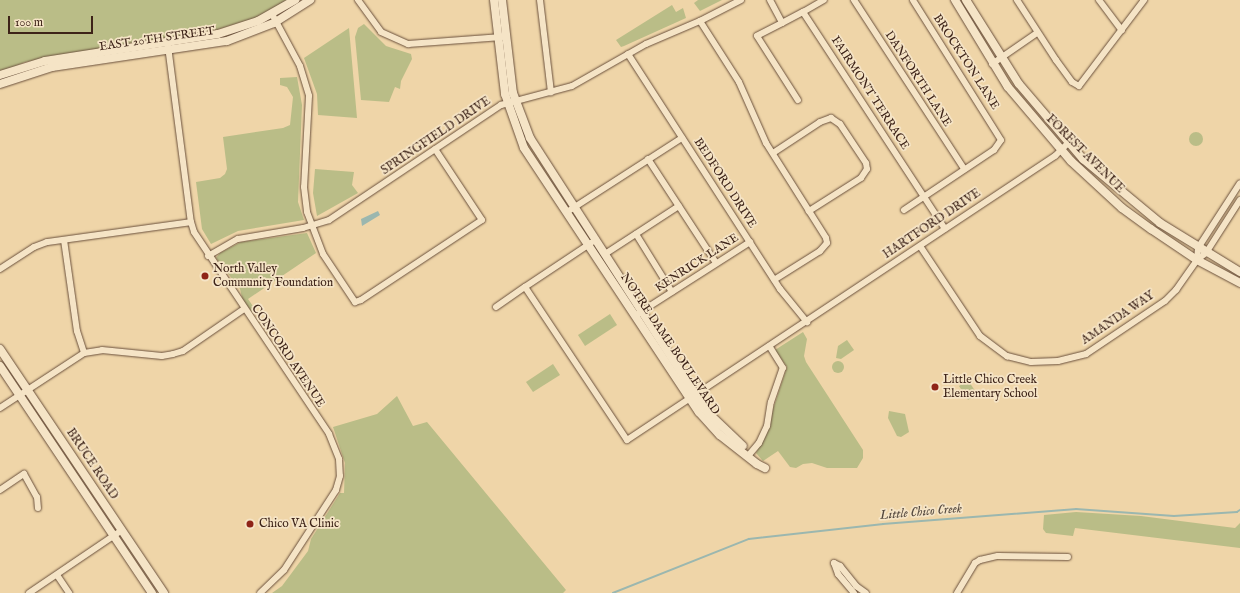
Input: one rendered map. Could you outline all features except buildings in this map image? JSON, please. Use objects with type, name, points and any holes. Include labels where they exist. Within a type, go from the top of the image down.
[{"type":"street","name":"EAST 20TH STREET","points":[[274,18],[295,0]]},
{"type":"street","name":"EAST 20TH STREET","points":[[0,84],[45,68],[168,46],[227,32],[274,18],[310,0]]},
{"type":"street","points":[[358,0],[381,32],[397,41],[416,45],[501,37]]},
{"type":"street","name":"NOTRE DAME BOULEVARD","points":[[494,0],[511,101],[524,148],[567,212],[592,242],[693,396],[713,419],[749,455]]},
{"type":"street","name":"NOTRE DAME BOULEVARD","points":[[501,37],[502,0]]},
{"type":"street","points":[[540,0],[550,92]]},
{"type":"street","name":"SPRINGFIELD DRIVE","points":[[208,256],[238,239],[312,226],[342,213],[491,111],[511,101],[572,86],[628,54],[700,21],[741,0]]},
{"type":"street","points":[[770,0],[782,23]]},
{"type":"street","points":[[798,100],[757,36],[824,0]]},
{"type":"street","name":"DANFORTH LANE","points":[[854,0],[964,169]]},
{"type":"street","name":"BROCKTON LANE","points":[[913,0],[1000,135],[999,146],[964,169]]},
{"type":"street","name":"FOREST AVENUE","points":[[955,0],[992,64],[1024,108],[1061,150],[1122,208],[1197,260],[1240,283]]},
{"type":"street","name":"FOREST AVENUE","points":[[966,0],[1000,58],[1036,106],[1068,143],[1129,199],[1198,248],[1240,272]]},
{"type":"street","points":[[1017,0],[1037,33],[1072,82],[1079,86],[1144,0]]},
{"type":"street","points":[[1099,0],[1122,30]]},
{"type":"street","name":"FAIRMONT TERRACE","points":[[803,12],[945,229]]},
{"type":"street","points":[[274,18],[300,66],[309,96],[304,194],[312,226],[323,254],[347,293],[355,302],[361,300],[482,220],[435,149]]},
{"type":"street","points":[[700,21],[739,82],[773,153],[826,238],[824,248],[774,280]]},
{"type":"street","points":[[992,64],[1037,33]]},
{"type":"street","name":"EAST 20TH STREET","points":[[0,76],[44,61],[168,46]]},
{"type":"street","name":"CONCORD AVENUE","points":[[168,46],[191,222],[208,256],[329,434],[339,459],[340,476],[336,490],[284,570],[260,593]]},
{"type":"street","name":"BEDFORD DRIVE","points":[[628,54],[774,280],[807,322]]},
{"type":"street","name":"NOTRE DAME BOULEVARD","points":[[511,101],[530,138],[575,207],[592,242],[605,254],[639,313]]},
{"type":"street","points":[[773,153],[820,122],[831,118],[840,124],[866,163],[867,169],[861,178],[809,211]]},
{"type":"street","points":[[567,212],[682,138]]},
{"type":"street","name":"HARTFORD DRIVE","points":[[525,287],[626,440],[807,322],[1061,150],[1068,143]]},
{"type":"street","points":[[648,159],[716,264]]},
{"type":"street","points":[[904,210],[964,169]]},
{"type":"street","points":[[1197,260],[1198,248],[1240,183]]},
{"type":"street","points":[[1197,260],[1206,253],[1240,200]]},
{"type":"street","points":[[605,254],[679,206]]},
{"type":"street","points":[[0,269],[34,247],[64,240],[191,222]]},
{"type":"street","points":[[636,234],[672,292]]},
{"type":"street","points":[[64,240],[77,331],[84,353]]},
{"type":"street","points":[[496,307],[592,242]]},
{"type":"street","name":"KENRICK LANE","points":[[639,313],[750,242]]},
{"type":"street","name":"AMANDA WAY","points":[[920,246],[980,336],[1008,356],[1046,363],[1086,354],[1112,337],[1165,300],[1176,290],[1197,260]]},
{"type":"street","points":[[0,408],[84,353],[102,350],[162,356],[173,354],[183,351],[244,309]]},
{"type":"street","points":[[749,455],[767,426],[771,402],[783,368],[770,346]]},
{"type":"street","name":"BRUCE ROAD","points":[[0,349],[164,593]]},
{"type":"street","name":"BRUCE ROAD","points":[[0,366],[152,593]]},
{"type":"street","points":[[0,490],[24,474],[37,497],[38,508]]},
{"type":"street","points":[[30,593],[122,530]]},
{"type":"street","points":[[957,593],[976,563],[984,558],[1068,557]]},
{"type":"street","points":[[854,593],[838,574],[834,563],[840,566],[856,586],[866,593]]},
{"type":"street","points":[[57,575],[69,593]]},
{"type":"green space","points":[[0,0],[289,0],[255,18],[216,30],[25,62],[0,73]]},
{"type":"green space","points":[[698,0],[722,0],[700,11],[694,3]]},
{"type":"green space","points":[[672,5],[676,12],[683,8],[686,18],[621,47],[616,40]]},
{"type":"green space","points":[[364,24],[386,46],[411,54],[412,59],[401,81],[400,89],[395,87],[389,102],[361,100],[355,37],[358,28]]},
{"type":"green space","points":[[349,28],[357,118],[318,115],[317,94],[304,58]]},
{"type":"green space","points":[[297,77],[302,105],[298,202],[304,220],[238,231],[211,244],[202,229],[196,182],[220,178],[225,174],[227,169],[223,137],[283,128],[290,125],[293,97],[287,87],[280,85],[280,78]]},
{"type":"green space","points":[[1196,132],[1201,134],[1203,139],[1201,144],[1196,146],[1191,144],[1189,139],[1191,134]]},
{"type":"green space","points":[[315,169],[354,172],[352,185],[358,193],[317,216],[313,193]]},
{"type":"green space","points":[[307,233],[316,253],[248,299],[255,309],[252,312],[243,301],[240,289],[216,258],[220,253],[241,242]]},
{"type":"green space","points":[[610,314],[617,325],[585,346],[578,335]]},
{"type":"green space","points":[[803,332],[807,339],[804,356],[806,362],[863,450],[863,458],[857,468],[827,468],[812,463],[803,464],[796,468],[790,467],[778,451],[763,461],[756,453],[769,427],[773,409],[787,367],[775,350]]},
{"type":"green space","points":[[847,340],[854,350],[841,359],[836,358],[838,346]]},
{"type":"green space","points":[[836,361],[840,361],[844,367],[840,373],[836,373],[832,369],[832,365]]},
{"type":"green space","points":[[553,364],[560,375],[533,392],[526,382]]},
{"type":"green space","points":[[968,380],[977,394],[968,400],[959,386]]},
{"type":"green space","points":[[397,396],[413,426],[427,422],[566,590],[563,593],[272,593],[282,586],[308,551],[311,539],[340,493],[344,493],[345,463],[333,427],[377,414]]},
{"type":"green space","points":[[889,411],[905,414],[909,432],[901,437],[897,436],[888,418]]},
{"type":"green space","points":[[1076,512],[1141,516],[1235,528],[1240,523],[1240,548],[1075,528],[1073,536],[1046,533],[1043,529],[1044,515]]},
{"type":"water","points":[[378,211],[380,215],[362,226],[361,219]]},
{"type":"waterway","name":"Little Chico Creek","points":[[613,593],[749,539],[883,524],[1076,509],[1174,516],[1237,512],[1240,510]]},
{"type":"place","name":"North Valley Community Foundation","points":[[205,276]]},
{"type":"place","name":"Little Chico Creek Elementary School","points":[[935,387]]},
{"type":"place","name":"Chico VA Clinic","points":[[250,524]]}]
